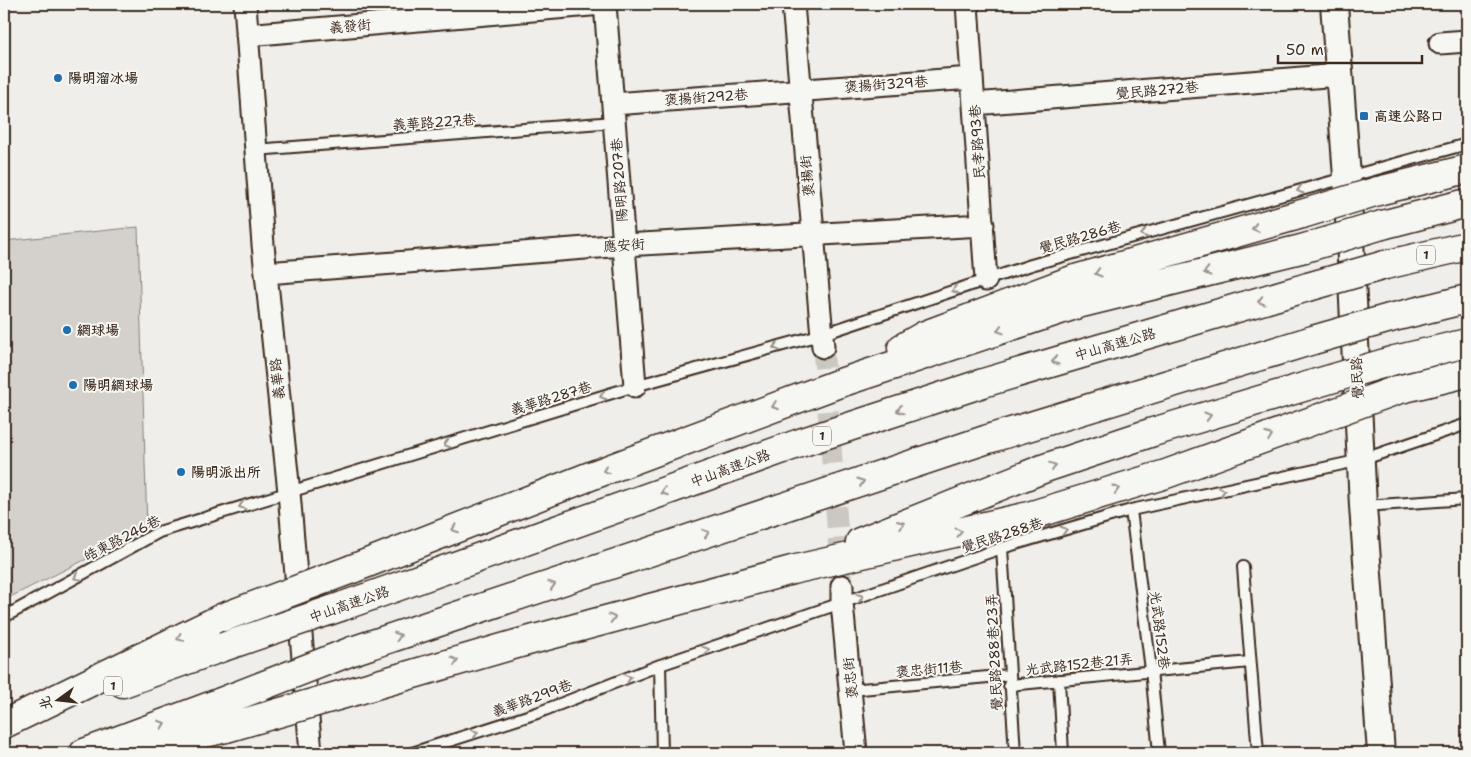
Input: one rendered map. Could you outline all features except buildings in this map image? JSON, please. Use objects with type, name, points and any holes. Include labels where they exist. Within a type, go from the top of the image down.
[{"type":"highway","points":[[837,384],[926,335],[1072,280],[1378,191],[1467,169]]},
{"type":"highway","points":[[4,724],[224,617],[593,475],[837,384],[1078,304],[1305,248],[1382,225],[1467,203]]},
{"type":"highway","name":"中山高速公路","points":[[4,724],[343,606],[800,443],[955,392],[1385,265],[1467,246]]},
{"type":"highway","points":[[84,753],[352,651],[988,440],[1313,340],[1467,299]]},
{"type":"highway","points":[[792,570],[913,519],[1045,468],[1153,432],[1394,360],[1467,343]]},
{"type":"highway","points":[[122,753],[226,728],[520,643],[792,570],[1028,516],[1166,474],[1397,390],[1467,373]]},
{"type":"street","name":"義華路","points":[[245,4],[255,150],[289,492],[311,753]]},
{"type":"street","name":"義發街","points":[[247,35],[603,4]]},
{"type":"street","name":"陽明路207巷","points":[[603,4],[635,386]]},
{"type":"street","name":"褒揚街","points":[[793,4],[812,235],[823,341]]},
{"type":"street","name":"民孝路93巷","points":[[967,4],[986,280]]},
{"type":"street","name":"覺民路","points":[[1334,4],[1348,177],[1363,506],[1381,753]]},
{"type":"street","points":[[1440,43],[1467,41]]},
{"type":"street","name":"覺民路272巷","points":[[974,104],[1339,75]]},
{"type":"street","name":"褒揚街329巷","points":[[800,90],[972,78]]},
{"type":"street","name":"褒揚街292巷","points":[[613,113],[800,90]]},
{"type":"street","name":"應安街","points":[[266,273],[624,245],[982,225]]},
{"type":"street","name":"褒忠街","points":[[842,595],[856,753]]},
{"type":"lane","name":"義華路227巷","points":[[255,150],[613,113]]},
{"type":"lane","name":"覺民路286巷","points":[[823,341],[986,280],[1040,263],[1467,144]]},
{"type":"lane","name":"義華路287巷","points":[[289,492],[635,386],[823,341]]},
{"type":"lane","name":"覺民路288巷","points":[[660,665],[842,595],[1131,510],[1361,460],[1467,424]]},
{"type":"lane","name":"皓東路246巷","points":[[4,617],[159,532],[289,492]]},
{"type":"lane","points":[[1363,506],[1467,499]]},
{"type":"lane","name":"光武路152巷","points":[[1131,510],[1151,670],[1159,753]]},
{"type":"lane","name":"覺民路288巷23弄","points":[[1002,548],[1015,753]]},
{"type":"lane","points":[[1242,567],[1258,753]]},
{"type":"lane","name":"光武路152巷21弄","points":[[1009,680],[1059,680],[1250,662]]},
{"type":"lane","points":[[660,665],[662,753]]},
{"type":"lane","name":"義華路299巷","points":[[412,753],[536,713],[660,665]]},
{"type":"lane","name":"褒忠街11巷","points":[[851,690],[1009,680]]},
{"type":"lane","points":[[1059,680],[1063,753]]},
{"type":"shaded area","name":"陽明網球場","points":[[138,227],[147,529],[4,600],[4,241]]},
{"type":"tunnel","points":[[823,347],[842,586]]},
{"type":"place","name":"陽明溜冰場","points":[[58,78]]},
{"type":"place","name":"高速公路口","points":[[1364,116]]},
{"type":"place","name":"網球場","points":[[67,330]]},
{"type":"place","name":"陽明網球場","points":[[73,385]]},
{"type":"place","name":"陽明派出所","points":[[181,472]]}]
